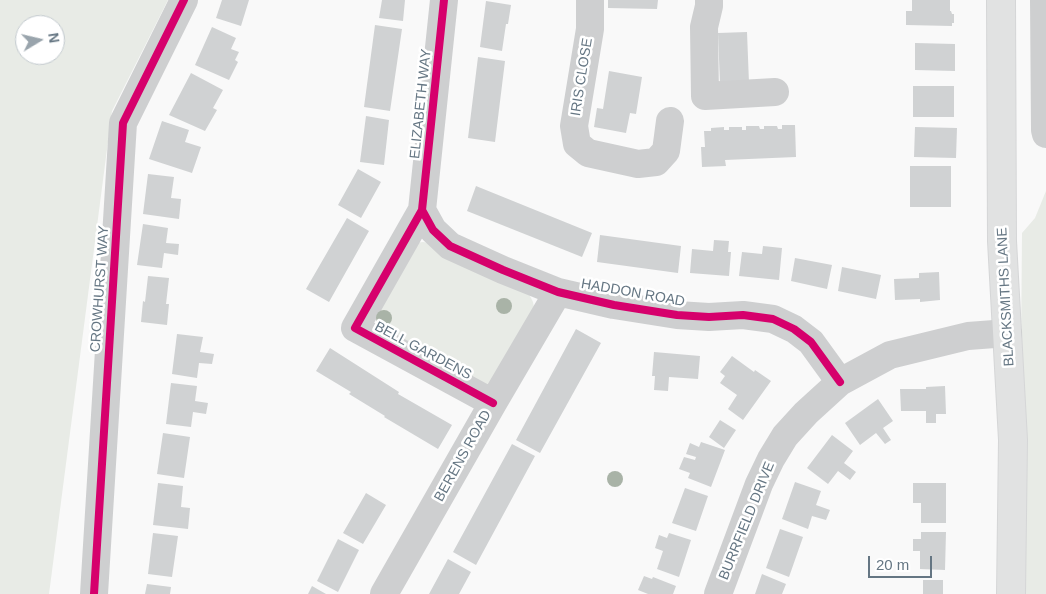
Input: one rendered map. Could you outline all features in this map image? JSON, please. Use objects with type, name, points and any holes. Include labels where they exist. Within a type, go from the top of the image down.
[{"type":"main road","name":"BLACKSMITHS LANE","points":[[1001,0],[1002,241],[1013,440],[1011,594]]},
{"type":"street","name":"CROWHURST WAY","points":[[94,594],[123,123],[184,0]]},
{"type":"street","name":"ELIZABETH WAY","points":[[422,210],[444,0]]},
{"type":"street","name":"IRIS CLOSE","points":[[590,0],[590,29],[574,126],[577,144],[588,153],[638,164],[656,162],[666,151],[678,122],[686,112],[705,96]]},
{"type":"street","points":[[709,0],[704,27],[705,96],[775,92]]},
{"type":"street","points":[[1044,0],[1046,134]]},
{"type":"street","name":"HADDON ROAD","points":[[422,210],[433,230],[450,246],[558,292],[614,305],[677,315],[709,317],[743,315],[773,319],[794,329],[811,342],[840,382]]},
{"type":"street","name":"BELL GARDENS","points":[[422,210],[355,328],[493,403]]},
{"type":"street","name":"BERENS ROAD","points":[[384,594],[558,292]]},
{"type":"street","name":"BURRFIELD DRIVE","points":[[718,594],[759,484],[771,459],[785,436],[806,413],[840,382],[890,355],[968,336],[1008,334]]},
{"type":"shaded area","points":[[0,0],[168,0],[112,111],[49,594],[0,594]]},
{"type":"shaded area","points":[[1046,191],[1046,594],[1019,594],[1022,233],[1035,218]]},
{"type":"shaded area","points":[[415,243],[429,243],[529,294],[533,302],[535,312],[486,388],[380,327],[378,319],[379,308]]},
{"type":"building","points":[[222,0],[249,0],[241,26],[216,18]]},
{"type":"building","points":[[382,0],[405,0],[403,21],[379,18]]},
{"type":"building","points":[[608,0],[658,0],[657,9],[608,8]]},
{"type":"building","points":[[912,0],[950,0],[950,11],[954,14],[954,23],[952,23],[952,26],[906,25],[906,11],[912,11]]},
{"type":"building","points":[[486,1],[511,5],[502,51],[480,47]]},
{"type":"building","points":[[375,25],[402,29],[390,111],[364,107]]},
{"type":"building","points":[[212,27],[236,38],[231,49],[239,52],[235,60],[238,62],[229,80],[195,65]]},
{"type":"building","points":[[747,32],[749,83],[720,84],[718,33]]},
{"type":"building","points":[[915,43],[955,44],[955,71],[915,70]]},
{"type":"building","points":[[478,57],[505,61],[495,142],[468,138]]},
{"type":"building","points":[[609,71],[642,77],[636,114],[630,113],[626,133],[594,127],[597,108],[603,109]]},
{"type":"building","points":[[191,73],[223,90],[213,108],[217,110],[205,131],[169,115]]},
{"type":"building","points":[[913,86],[954,86],[954,117],[913,117]]},
{"type":"building","points":[[366,116],[389,120],[384,165],[360,162]]},
{"type":"building","points":[[162,121],[189,130],[185,142],[201,147],[192,173],[149,159]]},
{"type":"building","points":[[782,125],[795,125],[796,157],[725,160],[726,166],[702,167],[701,147],[705,147],[704,131],[711,131],[711,128],[724,127],[724,130],[729,130],[729,127],[742,127],[742,130],[746,130],[746,126],[759,126],[760,129],[764,129],[764,126],[777,126],[778,129],[782,129]]},
{"type":"building","points":[[915,127],[957,128],[956,158],[914,157]]},
{"type":"building","points":[[910,166],[951,166],[951,207],[910,207]]},
{"type":"building","points":[[358,169],[381,182],[361,218],[338,205]]},
{"type":"building","points":[[148,174],[174,177],[171,198],[181,199],[179,219],[143,214]]},
{"type":"building","points":[[476,186],[592,233],[582,257],[467,211]]},
{"type":"building","points":[[347,218],[369,231],[329,302],[306,289]]},
{"type":"building","points":[[143,224],[168,228],[166,243],[179,244],[178,255],[164,253],[162,268],[137,265]]},
{"type":"building","points":[[600,235],[681,246],[678,273],[597,262]]},
{"type":"building","points":[[714,240],[729,241],[728,252],[731,252],[729,276],[690,273],[692,249],[713,251]]},
{"type":"building","points":[[763,246],[782,248],[779,280],[739,276],[742,252],[762,254]]},
{"type":"building","points":[[795,258],[832,265],[827,289],[791,281]]},
{"type":"building","points":[[842,267],[881,275],[876,299],[838,291]]},
{"type":"building","points":[[939,272],[940,300],[920,302],[920,299],[895,300],[894,279],[919,278],[919,273]]},
{"type":"building","points":[[148,276],[169,278],[166,304],[169,304],[167,325],[141,322]]},
{"type":"building","points":[[576,329],[601,343],[540,453],[516,440]]},
{"type":"building","points":[[177,334],[203,337],[200,352],[214,354],[212,364],[199,363],[197,378],[172,374]]},
{"type":"building","points":[[330,348],[399,392],[398,394],[452,425],[438,449],[384,417],[349,394],[351,392],[316,371]]},
{"type":"building","points":[[654,352],[700,356],[698,379],[669,377],[668,391],[654,390],[655,376],[652,376]]},
{"type":"building","points":[[732,356],[754,372],[755,370],[771,381],[743,420],[728,409],[737,395],[720,383],[725,376],[720,372]]},
{"type":"building","points":[[171,383],[197,386],[195,401],[208,403],[206,414],[193,412],[191,427],[166,424]]},
{"type":"building","points":[[945,386],[946,414],[936,414],[936,423],[926,423],[926,411],[901,411],[900,389],[926,389],[926,387]]},
{"type":"building","points":[[878,399],[893,421],[883,428],[891,440],[885,444],[876,433],[860,445],[845,423]]},
{"type":"building","points":[[720,420],[736,430],[724,448],[709,437]]},
{"type":"building","points":[[163,433],[190,437],[184,478],[157,474]]},
{"type":"building","points":[[832,435],[853,451],[844,463],[856,472],[850,480],[838,471],[828,484],[807,468]]},
{"type":"building","points":[[701,442],[725,450],[711,487],[688,478],[690,473],[679,469],[684,457],[695,460],[696,457],[686,454],[690,443],[699,447]]},
{"type":"building","points":[[512,444],[535,456],[476,565],[453,552]]},
{"type":"building","points":[[795,482],[821,491],[816,505],[830,510],[826,520],[812,516],[808,529],[782,519]]},
{"type":"building","points":[[158,483],[183,486],[181,507],[190,508],[188,529],[153,525]]},
{"type":"building","points":[[913,483],[946,483],[946,523],[921,523],[921,503],[913,503]]},
{"type":"building","points":[[685,488],[708,496],[696,531],[672,523]]},
{"type":"building","points":[[366,493],[386,505],[363,544],[343,533]]},
{"type":"building","points":[[780,529],[803,537],[789,577],[766,568]]},
{"type":"building","points":[[921,532],[946,532],[945,570],[920,569],[920,551],[913,551],[913,539],[921,539]]},
{"type":"building","points":[[153,533],[178,536],[172,577],[148,574]]},
{"type":"building","points":[[669,533],[691,540],[679,577],[657,569],[663,551],[655,548],[659,535],[667,538]]},
{"type":"building","points":[[338,539],[359,550],[338,592],[317,581]]},
{"type":"building","points":[[448,559],[471,572],[459,594],[429,594]]},
{"type":"building","points":[[762,574],[786,584],[782,594],[755,594]]},
{"type":"building","points":[[644,576],[652,579],[653,577],[676,586],[673,594],[648,594],[638,590]]},
{"type":"building","points":[[923,580],[943,580],[943,594],[923,594]]},
{"type":"building","points":[[147,584],[171,587],[170,594],[145,594]]},
{"type":"building","points":[[312,586],[326,594],[308,594]]},
{"type":"cycle path","points":[[94,594],[123,123],[184,0]]},
{"type":"cycle path","points":[[444,0],[422,210],[355,328],[493,403]]},
{"type":"cycle path","points":[[422,210],[433,230],[450,246],[558,292],[614,305],[677,315],[709,317],[743,315],[773,319],[794,329],[811,342],[840,382]]}]
